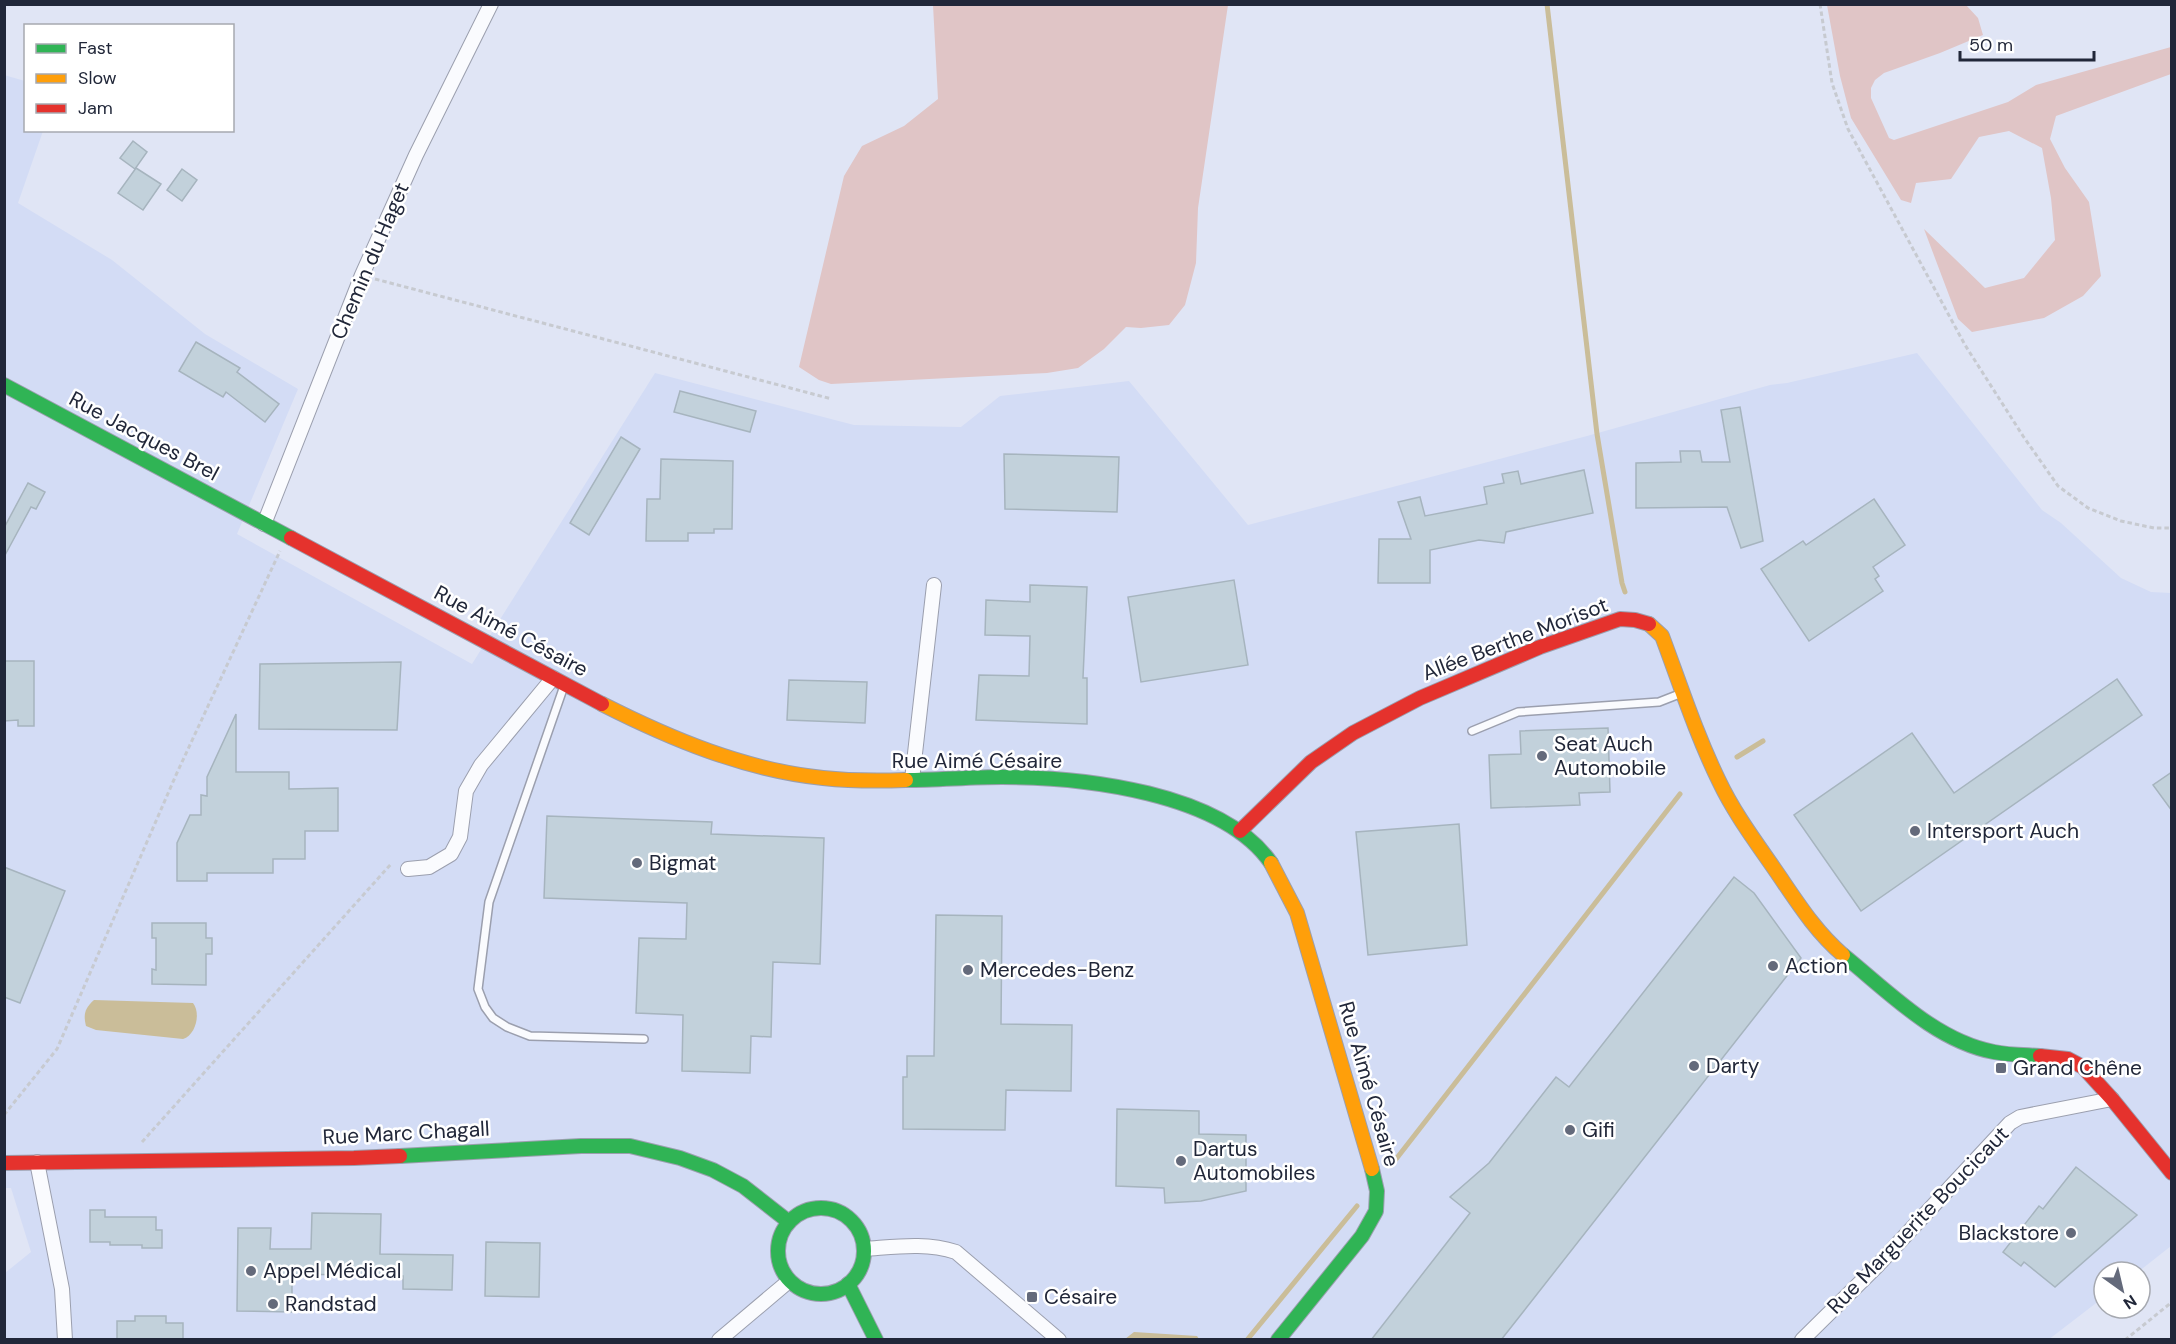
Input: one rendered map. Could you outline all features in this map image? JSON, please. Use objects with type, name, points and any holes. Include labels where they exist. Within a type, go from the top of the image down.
[{"type":"street","name":"Chemin du Haget","points":[[264,524],[362,275],[416,154],[491,4]]},
{"type":"street","name":"Rue Jacques Brel","points":[[4,385],[264,524]]},
{"type":"street","name":"Rue Aimé Césaire","points":[[264,524],[559,681],[671,736],[718,755],[761,768],[838,780],[1031,778],[1109,787],[1148,794],[1204,811],[1223,819],[1240,831],[1257,845],[1269,860],[1297,913],[1369,1154],[1377,1191],[1376,1210],[1362,1236],[1278,1340]]},
{"type":"street","points":[[912,780],[934,585]]},
{"type":"street","name":"Allée Berthe Morisot","points":[[1240,831],[1311,762],[1353,733],[1420,698],[1540,647],[1620,619],[1648,624],[1662,636],[1719,782],[1736,813],[1810,921],[1829,943],[1922,1018],[1953,1038],[1993,1052],[2068,1059],[2077,1062],[2112,1099],[2172,1173]]},
{"type":"street","points":[[408,869],[429,867],[451,854],[460,837],[466,791],[481,765],[559,681]]},
{"type":"street","name":"Rue Marguerite Boucicaut","points":[[1802,1340],[1877,1266],[2010,1123],[2020,1117],[2112,1099]]},
{"type":"street","name":"Rue Marc Chagall","points":[[4,1163],[354,1158],[581,1146],[630,1146],[680,1158],[713,1170],[743,1186],[789,1222]]},
{"type":"street","points":[[37,1162],[62,1289],[65,1340]]},
{"type":"street","points":[[816,1209],[835,1211],[844,1215],[858,1229],[864,1249],[860,1268],[848,1284],[829,1293],[818,1294],[807,1292],[789,1281],[780,1265],[778,1247],[789,1222],[797,1215],[816,1209]]},
{"type":"street","points":[[864,1249],[919,1245],[956,1252],[1059,1340]]},
{"type":"street","points":[[719,1340],[789,1281]]},
{"type":"street","points":[[848,1284],[876,1340]]},
{"type":"lane","points":[[559,681],[489,902],[478,989],[485,1007],[494,1018],[507,1027],[530,1036],[644,1039]]},
{"type":"lane","points":[[1472,731],[1518,712],[1659,702],[1683,693]]},
{"type":"path","points":[[1820,4],[1832,83],[1848,129],[1965,345],[2023,436],[2058,486],[2088,508],[2121,521],[2154,528],[2172,528]]},
{"type":"path","points":[[362,275],[832,399]]},
{"type":"path","points":[[4,1115],[57,1049],[176,775],[287,536]]},
{"type":"path","points":[[125,1161],[391,864]]},
{"type":"path","points":[[2125,1340],[2172,1302]]},
{"type":"shaded area","points":[[933,5],[1228,5],[1198,208],[1196,263],[1185,305],[1169,325],[1126,327],[1104,349],[1078,368],[1047,373],[831,384],[819,380],[799,367],[844,176],[862,146],[904,126],[938,99]]},
{"type":"shaded area","points":[[1827,5],[1966,5],[1978,18],[1983,35],[1884,73],[1875,80],[1871,88],[1871,98],[1889,138],[1894,140],[2008,102],[2036,85],[2171,47],[2171,74],[2056,116],[2050,139],[2065,168],[2089,202],[2101,276],[2083,296],[2044,318],[1972,332],[1958,319],[1924,229],[1985,288],[2024,278],[2055,240],[2051,198],[2042,148],[2009,131],[1979,137],[1951,179],[1916,183],[1911,203],[1901,200],[1851,118],[1840,76]]},
{"type":"shaded area","points":[[4,75],[24,81],[24,132],[43,132],[18,203],[112,260],[205,334],[298,389],[237,534],[472,664],[655,373],[854,425],[961,427],[1000,396],[1129,381],[1248,525],[1587,436],[1770,385],[1917,353],[2042,510],[2061,523],[2121,578],[2151,592],[2171,593],[2171,1246],[2152,1261],[2092,1260],[2092,1306],[2048,1340],[5,1339],[5,1273],[31,1252],[11,1188],[4,1188]]},
{"type":"shaded area","points":[[94,1000],[193,1003],[197,1012],[196,1023],[191,1033],[183,1039],[96,1030],[86,1026],[85,1018],[87,1009]]},
{"type":"shaded area","points":[[1134,1332],[1197,1336],[1199,1339],[1125,1339]]},
{"type":"building","points":[[133,141],[147,152],[135,169],[120,158]]},
{"type":"building","points":[[136,168],[161,184],[143,210],[118,193]]},
{"type":"building","points":[[182,169],[197,180],[182,201],[167,190]]},
{"type":"building","points":[[196,342],[240,368],[237,372],[279,404],[265,422],[226,392],[223,397],[179,371]]},
{"type":"building","points":[[680,391],[756,411],[750,432],[674,412]]},
{"type":"building","points":[[1740,407],[1763,541],[1741,548],[1727,507],[1636,508],[1636,463],[1681,462],[1680,451],[1700,451],[1702,462],[1730,462],[1721,410]]},
{"type":"building","points":[[621,437],[640,449],[589,535],[570,523]]},
{"type":"building","points":[[1004,454],[1119,457],[1117,512],[1005,509]]},
{"type":"building","points":[[661,459],[733,461],[732,529],[714,529],[714,533],[688,533],[688,541],[646,541],[647,499],[660,499]]},
{"type":"building","points":[[1584,470],[1593,513],[1506,532],[1504,543],[1479,540],[1430,550],[1430,583],[1378,583],[1379,539],[1411,539],[1398,502],[1420,497],[1425,516],[1487,504],[1484,487],[1504,483],[1502,474],[1518,471],[1521,484]]},
{"type":"building","points":[[28,483],[45,492],[36,509],[31,507],[4,557],[4,528]]},
{"type":"building","points":[[1874,499],[1905,545],[1873,567],[1879,576],[1875,579],[1883,591],[1809,641],[1761,569],[1803,541],[1806,545]]},
{"type":"building","points":[[1234,580],[1248,665],[1141,682],[1128,597]]},
{"type":"building","points":[[1030,585],[1087,587],[1083,678],[1087,678],[1087,724],[976,720],[979,675],[1029,676],[1030,636],[985,635],[986,600],[1030,602]]},
{"type":"building","points":[[4,661],[34,661],[34,726],[18,726],[18,720],[4,721]]},
{"type":"building","points":[[401,662],[397,730],[259,729],[260,664]]},
{"type":"building","points":[[2117,679],[2142,715],[1861,911],[1794,815],[1912,733],[1954,793]]},
{"type":"building","points":[[789,680],[867,682],[865,723],[787,720]]},
{"type":"building","points":[[236,714],[236,772],[289,772],[289,789],[338,788],[338,831],[305,831],[305,859],[273,859],[273,873],[207,873],[207,881],[177,881],[177,843],[190,815],[201,815],[201,795],[207,796],[207,777]]},
{"type":"building","points":[[1608,728],[1610,792],[1579,793],[1580,805],[1491,808],[1489,755],[1521,754],[1520,731]]},
{"type":"building","points":[[2172,772],[2172,811],[2153,785]]},
{"type":"building","points":[[547,816],[712,822],[711,834],[824,838],[820,964],[773,962],[771,1037],[751,1036],[750,1073],[682,1071],[683,1015],[636,1013],[639,938],[686,939],[687,903],[544,898]]},
{"type":"building","points":[[1459,824],[1467,945],[1368,955],[1356,832]]},
{"type":"building","points":[[4,867],[65,891],[20,1003],[4,997]]},
{"type":"building","points":[[1734,877],[1754,893],[1801,958],[1501,1340],[1371,1340],[1470,1213],[1450,1197],[1489,1163],[1556,1077],[1569,1087]]},
{"type":"building","name":"Mercedes-Benz","points":[[936,915],[1002,916],[1001,1024],[1072,1025],[1071,1091],[1006,1090],[1005,1130],[903,1129],[903,1077],[907,1077],[907,1056],[934,1056]]},
{"type":"building","points":[[152,923],[206,923],[206,938],[212,938],[212,954],[206,954],[206,985],[152,984],[152,969],[156,970],[156,938],[152,938]]},
{"type":"building","name":"Dartus Automobiles","points":[[1117,1109],[1199,1111],[1199,1134],[1246,1135],[1246,1191],[1201,1201],[1165,1203],[1164,1188],[1116,1186]]},
{"type":"building","name":"Blackstore","points":[[2076,1167],[2137,1215],[2055,1287],[2024,1262],[2021,1266],[2003,1252],[2039,1206],[2043,1209]]},
{"type":"building","points":[[90,1210],[105,1210],[105,1217],[156,1217],[156,1230],[162,1230],[162,1248],[90,1242]]},
{"type":"building","points":[[312,1213],[381,1214],[380,1254],[453,1255],[452,1290],[403,1289],[403,1276],[292,1274],[292,1312],[237,1311],[238,1228],[271,1228],[270,1249],[311,1249]]},
{"type":"building","points":[[486,1242],[540,1243],[539,1297],[485,1296]]},
{"type":"building","points":[[135,1316],[166,1316],[166,1323],[183,1323],[183,1340],[117,1340],[117,1321],[135,1321]]},
{"type":"waterway","points":[[1547,4],[1597,434],[1625,592]]},
{"type":"waterway","points":[[1737,757],[1763,741]]},
{"type":"waterway","points":[[1393,1163],[1680,794]]},
{"type":"waterway","points":[[1247,1340],[1357,1206]]},
{"type":"traffic: fast","points":[[4,385],[291,538]]},
{"type":"traffic: fast","points":[[906,780],[1035,778],[1109,785],[1148,793],[1220,820],[1249,839],[1271,863]]},
{"type":"traffic: fast","points":[[1843,955],[1913,1013],[1952,1037],[1994,1052],[2040,1056]]},
{"type":"traffic: fast","points":[[400,1156],[581,1146],[630,1146],[680,1158],[713,1170],[743,1186],[789,1222]]},
{"type":"traffic: fast","points":[[1278,1340],[1362,1236],[1376,1211],[1377,1191],[1372,1169]]},
{"type":"traffic: fast","points":[[821,1208],[845,1215],[857,1227],[864,1251],[857,1275],[845,1287],[821,1294],[797,1287],[785,1275],[778,1251],[785,1227],[797,1215],[821,1208]]},
{"type":"traffic: fast","points":[[848,1284],[876,1340]]},
{"type":"traffic: slow","points":[[1649,624],[1662,636],[1703,745],[1732,806],[1809,918],[1843,955]]},
{"type":"traffic: slow","points":[[602,704],[682,741],[765,768],[833,779],[906,780]]},
{"type":"traffic: slow","points":[[1271,863],[1297,913],[1372,1169]]},
{"type":"traffic: jam","points":[[291,538],[602,704]]},
{"type":"traffic: jam","points":[[1240,831],[1311,762],[1353,733],[1420,698],[1540,647],[1620,619],[1649,624]]},
{"type":"traffic: jam","points":[[2040,1056],[2068,1059],[2083,1067],[2172,1173]]},
{"type":"traffic: jam","points":[[4,1163],[400,1156]]},
{"type":"place","name":"Seat Auch Automobile","points":[[1542,756]]},
{"type":"place","name":"Intersport Auch","points":[[1915,831]]},
{"type":"place","name":"Bigmat","points":[[637,863]]},
{"type":"place","name":"Action","points":[[1773,966]]},
{"type":"place","name":"Mercedes-Benz","points":[[968,970]]},
{"type":"place","name":"Darty","points":[[1694,1066]]},
{"type":"place","name":"Grand Chêne","points":[[2001,1068]]},
{"type":"place","name":"Gifi","points":[[1570,1130]]},
{"type":"place","name":"Dartus Automobiles","points":[[1181,1161]]},
{"type":"place","name":"Blackstore","points":[[2071,1233]]},
{"type":"place","name":"Appel Médical","points":[[251,1271]]},
{"type":"place","name":"Césaire","points":[[1032,1297]]},
{"type":"place","name":"Randstad","points":[[273,1304]]}]
